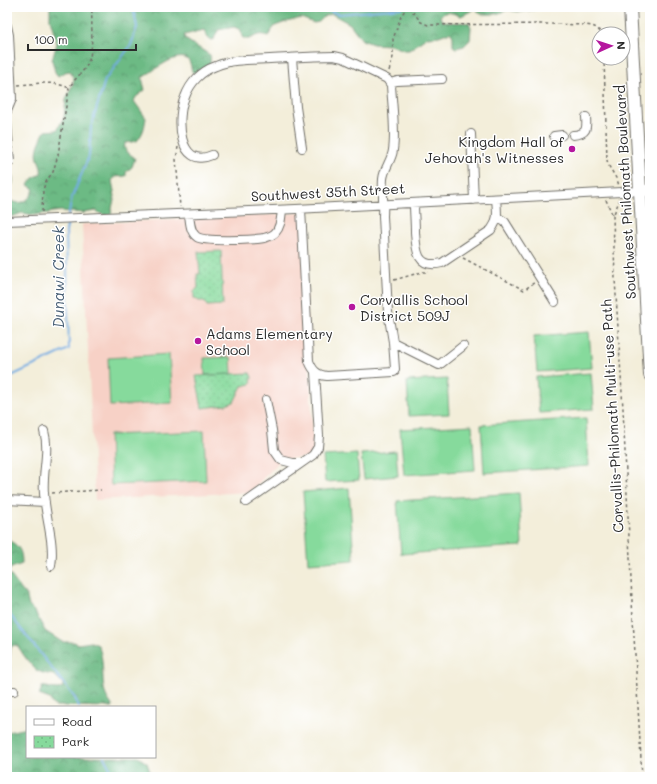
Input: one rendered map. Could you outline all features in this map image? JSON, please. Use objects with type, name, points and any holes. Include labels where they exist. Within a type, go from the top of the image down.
[{"type":"highway","name":"Southwest Philomath Boulevard","points":[[630,7],[645,190],[650,375]]},
{"type":"street","points":[[7,26],[9,35],[12,86],[12,99],[7,111]]},
{"type":"street","points":[[212,155],[201,157],[194,156],[185,148],[182,141],[181,117],[184,98],[193,82],[204,72],[226,62],[334,56],[342,58],[387,80],[442,79]]},
{"type":"street","points":[[292,58],[296,107],[302,148]]},
{"type":"street","points":[[301,209],[309,361],[312,367],[315,372],[321,376],[391,373],[395,369],[386,281],[383,179],[384,170],[391,157],[394,146],[387,80]]},
{"type":"street","points":[[573,135],[580,134],[585,131],[586,117]]},
{"type":"street","points":[[7,123],[10,162]]},
{"type":"street","points":[[472,134],[474,200]]},
{"type":"street","name":"Southwest 35th Street","points":[[7,221],[282,210],[645,190]]},
{"type":"street","points":[[414,203],[416,250],[421,259],[431,264],[442,263],[491,230],[497,217],[496,199]]},
{"type":"street","points":[[185,214],[190,227],[197,237],[205,240],[226,240],[263,238],[270,236],[276,232],[280,226],[282,210]]},
{"type":"street","points":[[497,217],[505,222],[555,302]]},
{"type":"street","points":[[393,342],[438,366],[464,346]]},
{"type":"street","points":[[246,502],[313,455],[318,447],[319,436],[315,372]]},
{"type":"street","points":[[266,400],[274,450],[281,460],[301,463]]},
{"type":"street","points":[[44,431],[46,446],[44,493],[52,547],[51,566]]},
{"type":"street","points":[[7,500],[45,502]]},
{"type":"path","points":[[42,220],[43,190],[46,181],[53,172],[58,155],[69,88],[88,63],[92,33],[92,7]]},
{"type":"path","points":[[387,80],[388,72],[394,57],[393,39],[401,16],[408,7],[421,22],[428,25],[548,24],[593,26]]},
{"type":"path","points":[[604,66],[607,160],[610,170],[618,180],[620,192]]},
{"type":"path","points":[[12,86],[53,83],[69,88]]},
{"type":"path","points":[[182,141],[178,146],[176,160],[185,214]]},
{"type":"path","name":"Corvallis-Philomath Multi-use Path","points":[[620,192],[620,203],[613,216],[642,777]]},
{"type":"path","points":[[597,193],[604,197],[613,216]]},
{"type":"path","points":[[457,261],[463,258],[524,290],[541,279]]},
{"type":"path","points":[[386,281],[422,272],[434,272]]},
{"type":"path","points":[[44,493],[101,490]]},
{"type":"shaded area","name":"Adams Elementary School","points":[[302,213],[314,457],[282,459],[250,492],[95,500],[82,224]]},
{"type":"green space","points":[[50,7],[540,7],[534,10],[520,12],[508,10],[496,14],[481,14],[478,12],[477,8],[461,16],[450,13],[442,14],[440,16],[444,21],[466,22],[469,23],[471,27],[470,40],[464,46],[456,48],[453,46],[453,36],[450,32],[439,36],[427,37],[409,50],[404,50],[391,45],[373,44],[362,40],[350,24],[332,14],[325,16],[319,22],[314,23],[301,18],[283,23],[275,26],[268,36],[259,35],[248,39],[242,37],[241,30],[234,27],[218,30],[214,39],[211,40],[208,38],[204,30],[184,35],[185,39],[210,55],[211,59],[209,66],[204,70],[193,73],[190,62],[187,59],[176,58],[170,60],[142,78],[145,90],[136,97],[134,101],[146,118],[144,128],[137,141],[125,143],[126,150],[135,158],[132,167],[126,172],[126,176],[114,177],[112,181],[115,196],[111,215],[103,215],[96,211],[83,213],[60,211],[34,215],[22,213],[11,217],[7,212],[7,177],[8,175],[12,175],[13,177],[13,184],[8,190],[11,201],[19,203],[26,201],[31,196],[34,189],[28,185],[33,178],[41,174],[41,168],[37,156],[40,141],[45,131],[57,130],[64,118],[66,100],[74,79],[70,71],[58,76],[55,72],[52,60],[57,43],[50,19]]},
{"type":"green space","points":[[221,251],[223,305],[207,306],[204,301],[199,301],[194,298],[194,291],[198,288],[197,274],[200,274],[198,252]]},
{"type":"green space","points":[[589,332],[592,368],[537,372],[534,336]]},
{"type":"green space","points":[[169,354],[172,403],[110,406],[108,358]]},
{"type":"green space","points":[[231,357],[232,374],[205,375],[204,358]]},
{"type":"green space","points":[[250,373],[252,377],[251,384],[242,386],[234,402],[226,405],[202,408],[196,376]]},
{"type":"green space","points":[[591,373],[594,409],[539,413],[536,377]]},
{"type":"green space","points":[[447,379],[449,414],[409,416],[407,381]]},
{"type":"green space","points":[[586,418],[589,466],[484,473],[481,425]]},
{"type":"green space","points":[[472,425],[475,470],[404,475],[400,429]]},
{"type":"green space","points":[[204,431],[206,481],[111,485],[109,435]]},
{"type":"green space","points":[[396,451],[398,476],[364,479],[361,454]]},
{"type":"green space","points":[[357,454],[359,480],[325,482],[323,456]]},
{"type":"green space","points":[[349,488],[354,560],[308,563],[303,492]]},
{"type":"green space","points":[[519,493],[522,546],[401,554],[397,501]]},
{"type":"green space","points":[[7,540],[15,544],[19,549],[22,560],[22,564],[11,568],[8,572],[26,594],[29,606],[35,612],[45,631],[62,642],[74,642],[78,644],[91,642],[98,645],[102,663],[105,693],[112,706],[55,706],[52,704],[50,699],[39,695],[42,687],[59,689],[62,688],[63,684],[54,675],[42,673],[36,670],[18,646],[14,645],[11,647],[9,662],[11,671],[7,683]]},
{"type":"green space","points":[[26,728],[26,758],[140,758],[147,763],[151,775],[154,777],[7,777],[7,732]]},
{"type":"waterway","name":"Dunawi Creek","points":[[68,217],[72,197],[89,156],[91,127],[105,80],[131,45],[137,27],[133,7]]},
{"type":"waterway","name":"Dunawi Creek","points":[[317,7],[339,14],[402,8]]},
{"type":"waterway","name":"Dunawi Creek","points":[[413,7],[418,7]]},
{"type":"waterway","name":"Dunawi Creek","points":[[7,378],[69,349],[66,231],[68,221]]},
{"type":"waterway","name":"Dunawi Creek","points":[[7,611],[75,698],[79,706]]},
{"type":"waterway","name":"Dunawi Creek","points":[[105,758],[117,777]]},
{"type":"place","name":"Kingdom Hall of Jehovah's Witnesses","points":[[572,149]]},
{"type":"place","name":"Corvallis School District 509J","points":[[352,307]]},
{"type":"place","name":"Adams Elementary School","points":[[198,341]]}]
